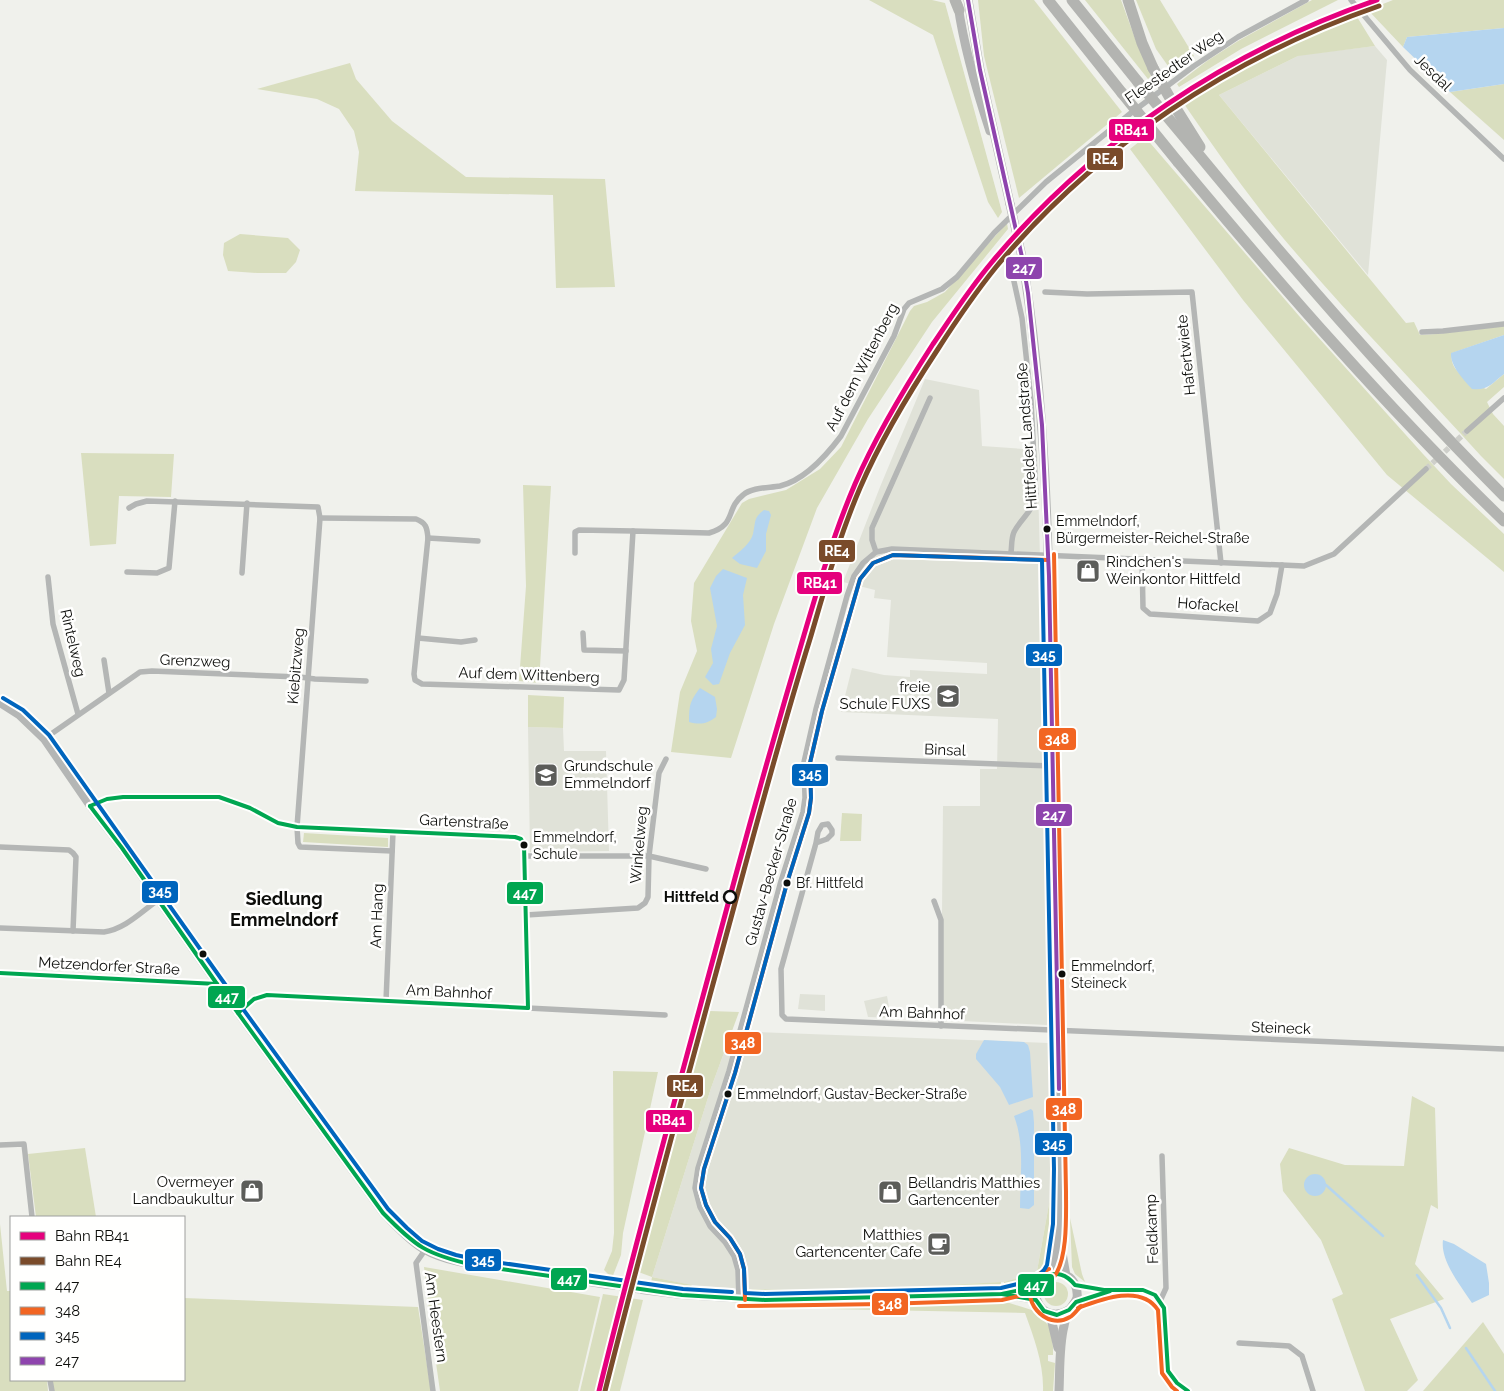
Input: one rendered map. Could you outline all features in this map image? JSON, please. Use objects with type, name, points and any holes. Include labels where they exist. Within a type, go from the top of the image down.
[{"type":"highway","points":[[1048,0],[1178,162],[1306,312],[1430,448],[1504,521]]},
{"type":"highway","points":[[1072,0],[1138,82],[1198,148]]},
{"type":"highway","points":[[1128,0],[1142,43],[1153,68],[1198,148],[1224,185],[1334,314],[1443,434],[1504,496]]},
{"type":"main road","name":"Hittfelder Landstraße","points":[[968,0],[980,70],[1022,257],[1028,293],[1042,425],[1048,554],[1060,1169],[1059,1233],[1054,1264],[1050,1274]]},
{"type":"main road","name":"Hittfelder Landstraße","points":[[957,3],[966,50],[977,92],[1005,179]]},
{"type":"main road","name":"Hittfelder Landstraße","points":[[1059,1233],[1066,1276]]},
{"type":"main road","points":[[1050,1274],[1066,1276],[1075,1285],[1076,1302],[1063,1314],[1050,1314],[1044,1311],[1036,1300],[1035,1295],[1040,1280],[1050,1274]]},
{"type":"main road","points":[[1059,1391],[1063,1326],[1069,1310]]},
{"type":"main road","points":[[1050,1314],[1061,1362]]},
{"type":"street","name":"Fleestedter Weg","points":[[909,303],[942,289],[957,277],[994,233],[1046,182],[1131,113],[1223,47],[1306,0]]},
{"type":"street","name":"Jesdal","points":[[1351,0],[1410,70],[1504,159]]},
{"type":"street","name":"Hittfelder Landstraße","points":[[1011,552],[1012,537],[1015,530],[1033,509],[1036,498],[1031,401],[1021,310],[1013,277]]},
{"type":"street","name":"Hafertwiete","points":[[1045,292],[1087,294],[1192,292],[1221,563]]},
{"type":"street","name":"Auf dem Wittenberg","points":[[428,538],[414,674],[415,680],[422,684],[619,690],[624,680],[634,531],[709,533],[720,529],[726,524],[738,500],[744,493],[797,480],[830,451],[841,436],[894,336],[904,309],[909,303]]},
{"type":"street","points":[[1422,332],[1504,324]]},
{"type":"street","points":[[930,398],[872,528],[872,540],[876,552],[892,549],[1011,552],[1304,566],[1334,554],[1426,469]]},
{"type":"street","points":[[1468,431],[1504,398]]},
{"type":"street","points":[[129,508],[147,501],[247,503],[242,573]]},
{"type":"street","points":[[127,572],[158,573],[169,568],[175,501]]},
{"type":"street","name":"Kiebitzweg","points":[[247,503],[318,507],[320,518],[297,828]]},
{"type":"street","points":[[320,518],[416,519],[424,522],[428,538],[478,541]]},
{"type":"street","points":[[575,553],[576,532],[579,530],[634,531]]},
{"type":"street","name":"Gustav-Becker-Straße","points":[[739,1300],[738,1270],[734,1256],[725,1242],[710,1226],[700,1207],[695,1188],[698,1168],[743,1019],[781,881],[803,812],[806,798],[804,762],[816,709],[847,596],[854,576],[863,563],[876,552]]},
{"type":"street","name":"Hofackel","points":[[1142,559],[1143,608],[1150,614],[1258,620],[1270,613],[1277,594],[1282,565]]},
{"type":"street","name":"Rintelweg","points":[[48,577],[53,624],[78,714]]},
{"type":"street","points":[[583,633],[584,650],[626,651]]},
{"type":"street","points":[[418,638],[461,642],[475,640]]},
{"type":"street","points":[[104,660],[109,693]]},
{"type":"street","name":"Grenzweg","points":[[44,739],[140,672],[307,677],[366,681]]},
{"type":"street","points":[[0,702],[19,715],[44,739],[216,984],[383,1213],[410,1240],[425,1250],[474,1265],[608,1285]]},
{"type":"street","name":"Binsal","points":[[838,758],[1052,766]]},
{"type":"street","name":"Winkelweg","points":[[526,915],[638,908],[645,903],[648,897],[649,856],[659,773],[666,759]]},
{"type":"street","name":"Gartenstraße","points":[[90,806],[107,799],[122,797],[219,797],[250,808],[278,823],[297,828],[515,837],[521,839],[524,845],[528,1008]]},
{"type":"street","points":[[297,828],[300,847],[392,851]]},
{"type":"street","name":"Am Hang","points":[[386,1001],[393,832]]},
{"type":"street","name":"Am Bahnhof","points":[[816,843],[781,968],[782,1015],[786,1020],[1058,1031]]},
{"type":"street","points":[[0,847],[69,850],[73,853],[76,857],[72,931]]},
{"type":"street","points":[[524,856],[649,856],[706,869]]},
{"type":"street","points":[[0,928],[112,931],[120,928],[158,900]]},
{"type":"street","points":[[934,901],[941,920],[941,1026]]},
{"type":"street","name":"Metzendorfer Straße","points":[[0,973],[216,984]]},
{"type":"street","name":"Am Bahnhof","points":[[238,1013],[251,1000],[267,995],[665,1015]]},
{"type":"street","name":"Steineck","points":[[1058,1031],[1504,1049]]},
{"type":"street","points":[[0,1145],[24,1144],[32,1216]]},
{"type":"street","name":"Feldkamp","points":[[1161,1300],[1166,1288],[1162,1156]]},
{"type":"street","name":"Am Heestern","points":[[425,1250],[416,1263],[433,1391]]},
{"type":"street","points":[[642,1290],[739,1300],[864,1299],[1002,1294],[1038,1285]]},
{"type":"street","points":[[1075,1285],[1112,1291],[1143,1290],[1154,1294],[1161,1300],[1164,1308],[1168,1371],[1177,1383],[1188,1391]]},
{"type":"street","points":[[1076,1302],[1112,1291]]},
{"type":"street","points":[[1002,1294],[1036,1300]]},
{"type":"street","points":[[1239,1343],[1289,1346],[1302,1356],[1313,1391]]},
{"type":"shaded area","points":[[1375,46],[1387,60],[1368,275],[1219,95],[1300,55]]},
{"type":"shaded area","points":[[925,379],[979,390],[982,446],[1037,450],[1043,665],[1047,1025],[941,1020],[943,806],[980,806],[980,769],[997,769],[998,719],[841,712],[852,668],[884,675],[910,677],[910,670],[987,674],[987,663],[887,657],[891,600],[874,598],[875,590],[843,582]]},
{"type":"shaded area","name":"Grundschule Emmelndorf","points":[[528,727],[563,728],[564,751],[606,751],[609,851],[530,852]]},
{"type":"shaded area","points":[[800,994],[825,995],[825,1011],[798,1009]]},
{"type":"shaded area","points":[[887,996],[891,1018],[868,1017],[864,1001]]},
{"type":"shaded area","points":[[732,1031],[1049,1043],[1049,1082],[1053,1107],[1054,1176],[1037,1271],[1019,1279],[1004,1282],[818,1291],[743,1289],[691,1285],[652,1277],[711,1088]]},
{"type":"green space","points":[[869,0],[932,0],[945,3],[1002,212],[998,218],[988,202],[933,35]]},
{"type":"green space","points":[[978,0],[1034,0],[1122,112],[1019,198],[984,56]]},
{"type":"green space","points":[[1085,0],[1121,0],[1151,76],[1148,79]]},
{"type":"green space","points":[[1136,0],[1160,0],[1194,56],[1173,73],[1156,49]]},
{"type":"green space","points":[[1312,0],[1338,0],[1241,49],[1179,87],[1177,84],[1207,61],[1238,41]]},
{"type":"green space","points":[[1393,0],[1504,0],[1504,28],[1407,37],[1403,47],[1368,10]]},
{"type":"green space","points":[[1354,12],[1375,46],[1298,56],[1219,95],[1406,323],[1414,322],[1420,335],[1504,326],[1504,335],[1452,353],[1452,360],[1457,371],[1462,376],[1486,389],[1504,374],[1504,387],[1487,402],[1493,414],[1504,426],[1504,479],[1370,336],[1288,244],[1241,185],[1182,101],[1264,53]]},
{"type":"green space","points":[[350,63],[356,79],[392,121],[466,177],[605,179],[615,287],[556,288],[553,195],[355,191],[359,152],[354,131],[339,109],[317,99],[257,89]]},
{"type":"green space","points":[[1504,84],[1504,140],[1450,92]]},
{"type":"green space","points":[[1145,137],[1300,317],[1423,454],[1451,484],[1504,534],[1504,572],[1387,475],[1243,300],[1130,149]]},
{"type":"green space","points":[[1007,223],[1008,229],[932,322],[868,419],[817,508],[774,624],[731,758],[671,752],[680,692],[697,651],[691,621],[694,583],[742,503],[749,499],[786,490],[820,469],[841,447],[910,311],[914,306],[927,302],[945,292]]},
{"type":"green space","points":[[240,234],[288,238],[300,250],[296,262],[286,273],[228,271],[223,255],[224,243]]},
{"type":"green space","points":[[81,453],[174,454],[171,497],[119,496],[116,544],[90,546]]},
{"type":"green space","points":[[523,485],[551,486],[539,683],[519,681],[526,586]]},
{"type":"green space","points":[[528,695],[564,697],[563,728],[528,727]]},
{"type":"green space","points":[[842,813],[862,814],[861,841],[840,841]]},
{"type":"green space","points":[[304,833],[388,838],[388,847],[303,842]]},
{"type":"green space","points":[[710,1011],[739,1012],[711,1088],[652,1277],[633,1270]]},
{"type":"green space","points":[[613,1071],[658,1072],[623,1233],[621,1255],[612,1278],[604,1270],[612,1251],[614,1233]]},
{"type":"green space","points":[[1412,1096],[1435,1108],[1438,1209],[1431,1205],[1415,1264],[1444,1299],[1390,1319],[1418,1380],[1407,1391],[1365,1391],[1332,1299],[1343,1294],[1321,1240],[1283,1191],[1280,1164],[1289,1148],[1345,1165],[1404,1166]]},
{"type":"green space","points":[[85,1148],[96,1216],[36,1216],[28,1154]]},
{"type":"green space","points":[[1054,1176],[1051,1259],[1046,1259],[1040,1272],[1030,1280],[1004,1285],[1004,1282],[1037,1271]]},
{"type":"green space","points":[[1070,1218],[1085,1282],[1075,1274],[1072,1267]]},
{"type":"green space","points":[[0,1224],[7,1291],[10,1291],[10,1381],[47,1381],[48,1391],[0,1391]]},
{"type":"green space","points":[[424,1267],[600,1297],[578,1391],[440,1391]]},
{"type":"green space","points":[[652,1277],[692,1285],[689,1288],[651,1283]]},
{"type":"green space","points":[[1001,1282],[1001,1286],[895,1292],[775,1295],[756,1292],[750,1289],[818,1291]]},
{"type":"green space","points":[[1056,1282],[1065,1285],[1068,1294],[1065,1303],[1056,1306],[1047,1303],[1044,1294],[1047,1285]]},
{"type":"green space","points":[[603,1294],[643,1300],[620,1391],[580,1391]]},
{"type":"green space","points":[[185,1298],[418,1307],[431,1391],[52,1391],[51,1381],[185,1381]]},
{"type":"green space","points":[[997,1299],[1035,1311],[1050,1327],[1053,1355],[1048,1355],[1048,1361],[1055,1363],[1053,1391],[1043,1391],[1040,1361],[1025,1313],[775,1308],[776,1305]]},
{"type":"green space","points":[[1483,1322],[1504,1354],[1504,1391],[1423,1391]]},
{"type":"water","points":[[1504,28],[1504,84],[1450,92],[1403,47],[1407,37]]},
{"type":"water","points":[[1504,335],[1504,374],[1486,388],[1472,389],[1455,368],[1451,353]]},
{"type":"water","points":[[764,510],[769,511],[771,515],[766,534],[766,551],[757,568],[740,564],[732,558],[750,541],[756,518]]},
{"type":"water","points":[[723,569],[747,578],[743,595],[745,625],[730,653],[719,684],[713,685],[705,677],[713,663],[711,649],[717,626],[710,588],[716,576]]},
{"type":"water","points":[[700,688],[715,697],[716,717],[703,723],[689,722],[691,704]]},
{"type":"water","points":[[984,1040],[1024,1042],[1028,1045],[1033,1097],[1009,1105],[1000,1087],[976,1059],[976,1054]]},
{"type":"water","points":[[1031,1109],[1033,1111],[1034,1123],[1034,1205],[1029,1209],[1020,1208],[1021,1150],[1014,1116]]},
{"type":"water","points":[[1315,1174],[1323,1177],[1326,1185],[1323,1193],[1315,1196],[1307,1193],[1304,1185],[1307,1177]]},
{"type":"water","points":[[1443,1240],[1454,1244],[1486,1264],[1489,1295],[1472,1303],[1448,1265],[1443,1248]]},
{"type":"waterway","points":[[1326,1185],[1383,1236]]},
{"type":"waterway","points":[[1417,1275],[1441,1308],[1450,1328]]},
{"type":"waterway","points":[[1466,1348],[1495,1391]]},
{"type":"tunnel","points":[[1426,469],[1467,431]]},
{"type":"tunnel","points":[[608,1285],[642,1290]]},
{"type":"rail line","name":"RB41","points":[[599,1391],[648,1198],[735,878],[827,559],[847,502],[891,412],[933,344],[984,272],[1031,218],[1074,177],[1119,139],[1166,105],[1216,73],[1268,45],[1322,21],[1377,0]]},
{"type":"rail line","name":"RE4","points":[[605,1391],[689,1072],[801,669],[852,506],[868,470],[896,417],[952,328],[988,277],[1035,223],[1077,183],[1122,145],[1219,79],[1271,51],[1324,27],[1379,6]]},
{"type":"transit line","name":"247","points":[[968,0],[980,70],[1022,257],[1028,293],[1042,425],[1049,576],[1059,1089]]},
{"type":"transit line","name":"348","points":[[1043,1288],[1059,1269],[1064,1248],[1066,1212],[1054,554]]},
{"type":"transit line","name":"348","points":[[745,1300],[744,1269],[740,1254],[730,1238],[715,1222],[706,1205],[701,1188],[704,1169],[735,1073],[787,883],[809,813],[811,798],[810,763],[822,711],[860,579],[873,563],[893,555],[1048,560]]},
{"type":"transit line","name":"345","points":[[893,555],[1042,560],[1054,1169],[1053,1224],[1047,1265],[1034,1280],[1001,1288],[745,1293],[744,1269],[740,1254],[730,1238],[715,1222],[706,1205],[701,1188],[704,1169],[735,1073],[787,883],[809,813],[811,798],[810,763],[822,711],[860,579],[873,563],[893,555]]},
{"type":"transit line","name":"345","points":[[3,698],[23,710],[49,735],[222,980],[388,1209],[422,1241],[438,1249],[474,1259],[683,1289],[732,1292]]},
{"type":"transit line","name":"447","points":[[90,806],[107,799],[123,797],[219,797],[250,808],[278,823],[297,827],[515,837],[521,839],[524,845],[528,1008]]},
{"type":"transit line","name":"447","points":[[90,806],[383,1213],[404,1234],[423,1248],[444,1257],[473,1265],[682,1295],[765,1300],[1002,1294],[1032,1287],[1053,1274],[1065,1276],[1075,1285],[1104,1290],[1143,1290],[1155,1295],[1164,1308],[1168,1371],[1177,1383],[1188,1391]]},
{"type":"transit line","name":"447","points":[[0,973],[217,984]]},
{"type":"transit line","name":"447","points":[[238,1013],[254,999],[267,995],[528,1008]]},
{"type":"transit line","name":"348","points":[[1049,1269],[1036,1276],[1031,1285],[1032,1303],[1037,1310],[1052,1320],[1061,1320],[1071,1316],[1081,1306]]},
{"type":"transit line","name":"348","points":[[739,1306],[1002,1300],[1040,1291]]},
{"type":"transit line","name":"447","points":[[1002,1294],[1036,1300],[1044,1311],[1057,1315],[1069,1310],[1076,1302],[1110,1291]]},
{"type":"transit line","name":"348","points":[[1078,1308],[1121,1296],[1142,1297],[1151,1302],[1158,1310],[1162,1373],[1177,1391]]},
{"type":"place","name":"Emmelndorf, Bürgermeister-Reichel-Straße","points":[[1047,529]]},
{"type":"place","name":"Rindchen's Weinkontor Hittfeld","points":[[1088,571]]},
{"type":"place","name":"freie Schule FUXS","points":[[948,696]]},
{"type":"place","name":"Grundschule Emmelndorf","points":[[546,775]]},
{"type":"place","name":"Emmelndorf, Schule","points":[[524,845]]},
{"type":"place","name":"Bf. Hittfeld","points":[[787,883]]},
{"type":"place","name":"Hittfeld","points":[[730,897]]},
{"type":"place","name":"Emmelndorf, Steineck","points":[[1062,974]]},
{"type":"place","name":"Emmelndorf, Gustav-Becker-Straße","points":[[728,1094]]},
{"type":"place","name":"Overmeyer Landbaukultur","points":[[252,1191]]},
{"type":"place","name":"Bellandris Matthies Gartencenter","points":[[890,1192]]},
{"type":"place","name":"Matthies Gartencenter Cafe","points":[[939,1244]]},
{"type":"district","name":"Siedlung Emmelndorf","points":[[284,908]]}]
